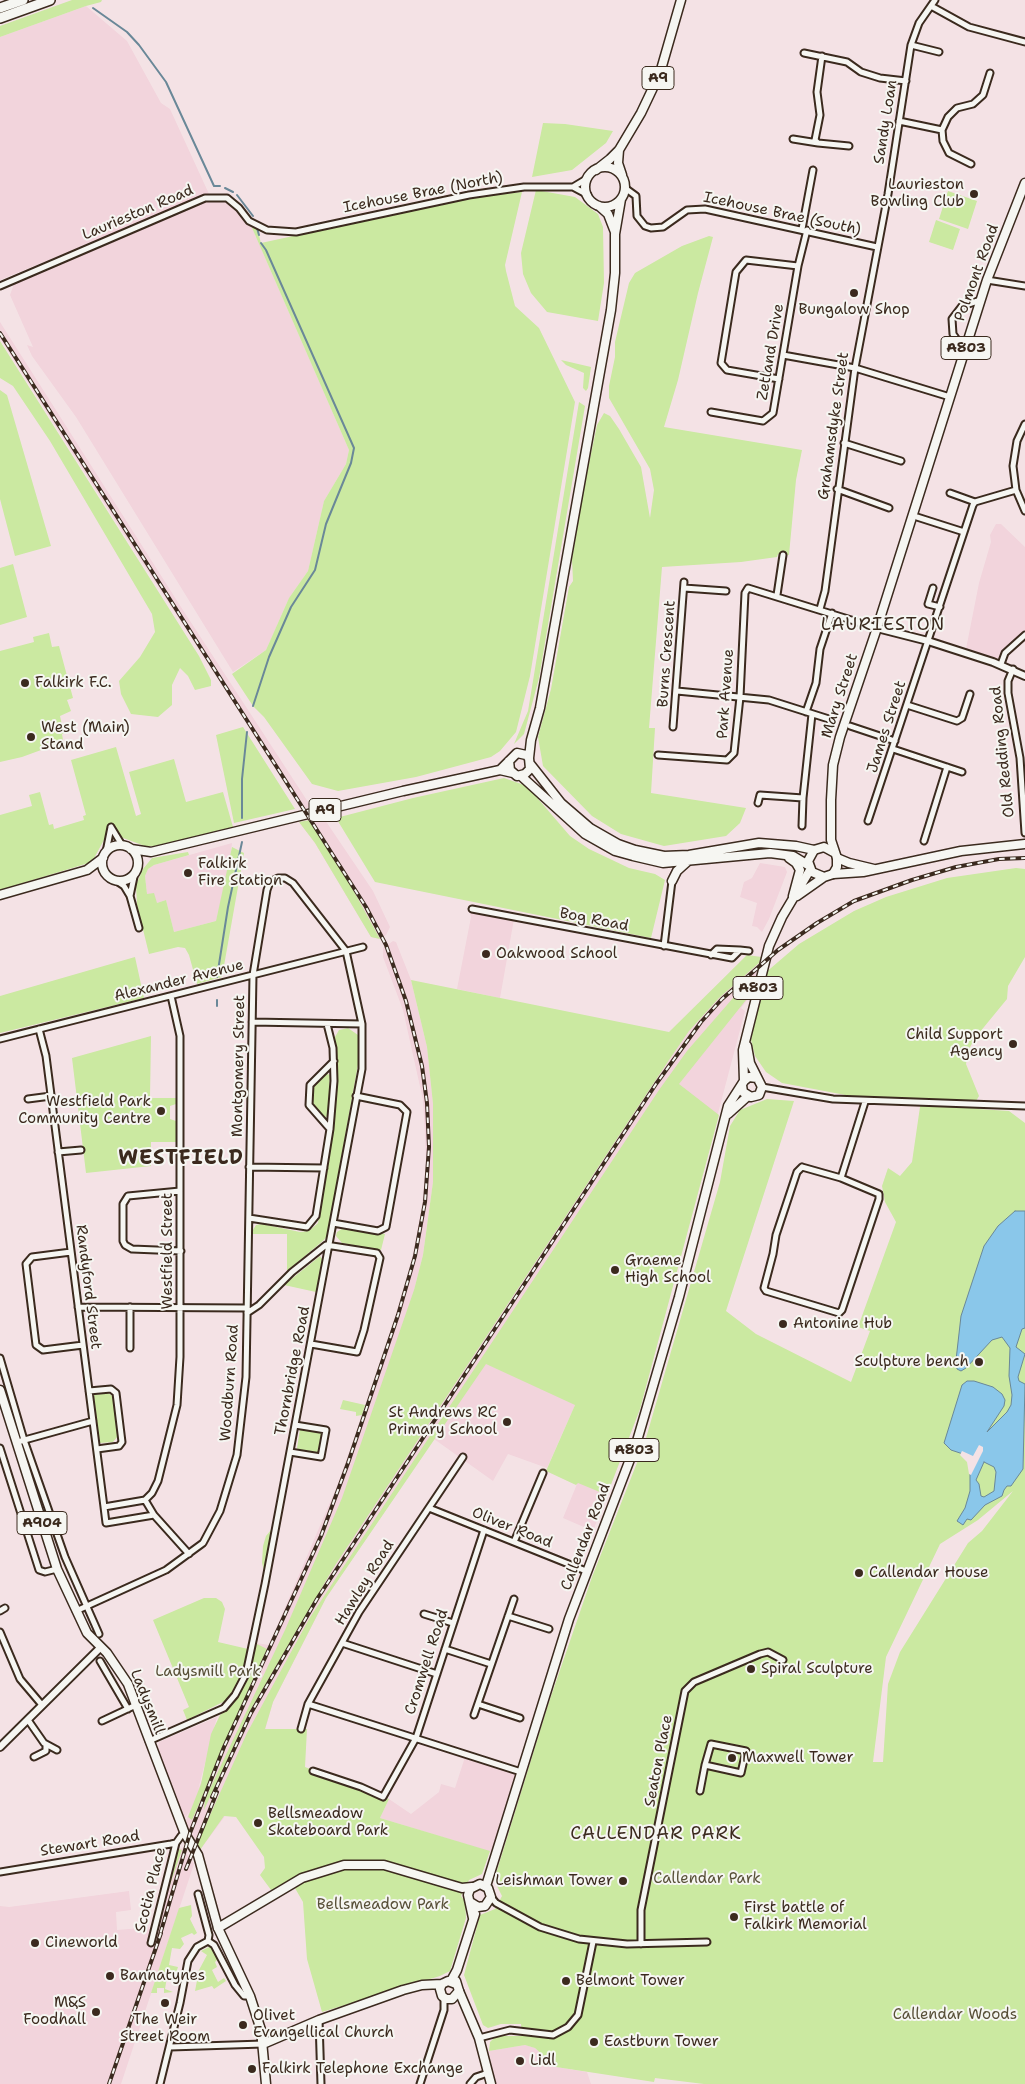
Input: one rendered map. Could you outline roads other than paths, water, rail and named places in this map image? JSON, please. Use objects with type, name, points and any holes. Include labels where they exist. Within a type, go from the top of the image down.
[{"type":"highway","points":[[0,8],[23,0]]},
{"type":"highway","points":[[0,18],[50,0]]},
{"type":"main road","name":"A9","points":[[596,170],[618,150],[641,113],[660,73],[681,0]]},
{"type":"main road","points":[[521,776],[528,772],[530,762],[531,740],[540,708],[611,310],[615,272],[615,234],[621,199],[625,188],[618,162],[618,150]]},
{"type":"main road","points":[[615,234],[608,214],[588,195],[586,184],[588,178],[601,167],[614,169],[623,177]]},
{"type":"main road","name":"Polmont Road","points":[[915,516],[987,280],[1025,183]]},
{"type":"main road","points":[[598,205],[611,206],[621,199]]},
{"type":"main road","name":"Mary Street","points":[[836,856],[830,831],[832,776],[915,516]]},
{"type":"main road","points":[[531,740],[522,753],[514,755],[509,762],[513,773],[521,776],[573,823],[599,842],[632,856],[663,863],[770,853],[791,857],[806,865],[816,876],[824,878]]},
{"type":"main road","points":[[522,753],[561,803],[590,828],[618,844],[634,850],[664,856],[688,855],[759,843],[817,849],[829,848],[836,856],[859,866],[880,870]]},
{"type":"main road","name":"A9","points":[[500,770],[509,762]]},
{"type":"main road","name":"A9","points":[[131,849],[151,852],[403,791],[500,770],[513,773]]},
{"type":"main road","name":"A803","points":[[747,1037],[750,1062],[762,1087],[756,1096],[748,1096],[743,1092],[742,1062],[747,1037],[769,946],[793,900],[809,857],[824,844],[830,831]]},
{"type":"main road","points":[[833,874],[880,870],[961,851],[1025,844]]},
{"type":"main road","points":[[0,895],[87,870],[113,847],[122,845],[131,849],[137,857],[136,870]]},
{"type":"main road","points":[[87,870],[112,878],[126,880],[151,852]]},
{"type":"main road","points":[[105,855],[103,868],[112,878]]},
{"type":"main road","name":"A803","points":[[793,900],[824,878],[833,874],[837,867],[836,856]]},
{"type":"main road","points":[[788,907],[800,870],[791,857]]},
{"type":"main road","points":[[672,882],[677,871],[687,862]]},
{"type":"main road","points":[[663,863],[670,872],[672,882]]},
{"type":"main road","points":[[743,1083],[752,1076],[757,1078]]},
{"type":"main road","name":"Callendar Road","points":[[479,1886],[488,1874],[586,1571],[640,1432],[679,1297],[724,1120],[731,1100],[743,1083]]},
{"type":"main road","name":"Callendar Road","points":[[724,1120],[737,1104],[748,1096]]},
{"type":"main road","name":"A904","points":[[1,1393],[20,1441],[57,1568],[87,1633],[101,1647]]},
{"type":"main road","name":"Ladysmill","points":[[101,1647],[122,1674],[136,1705],[160,1772],[182,1825],[202,1866]]},
{"type":"main road","name":"Ladysmill","points":[[160,1772],[178,1840]]},
{"type":"main road","name":"A904","points":[[178,1840],[202,1866],[218,1928],[250,1996],[263,2044]]},
{"type":"main road","points":[[218,1928],[292,1883],[330,1868],[357,1864],[384,1865],[462,1888],[479,1886],[489,1903]]},
{"type":"main road","name":"A803","points":[[469,1899],[479,1886]]},
{"type":"main road","points":[[462,1888],[475,1906],[489,1903]]},
{"type":"main road","points":[[469,1899],[473,1918],[457,1970],[455,1990],[463,2002],[479,2038],[491,2084]]},
{"type":"main road","points":[[473,1918],[489,1903]]},
{"type":"main road","points":[[266,2084],[263,2044],[277,2037],[403,1990],[422,1985],[431,1986],[442,1991],[455,1990]]},
{"type":"main road","points":[[442,1991],[455,1990]]},
{"type":"main road","name":"A904","points":[[253,2006],[264,2031],[270,2037],[277,2037]]},
{"type":"main road","points":[[264,2056],[268,2048],[288,2032]]},
{"type":"street","name":"Sandy Loan","points":[[877,247],[911,45],[919,23],[935,0]]},
{"type":"street","points":[[931,6],[969,27],[1025,42]]},
{"type":"street","points":[[911,45],[939,52]]},
{"type":"street","points":[[804,53],[847,62],[861,72],[880,78],[906,81]]},
{"type":"street","points":[[818,143],[815,140],[820,115],[817,92],[822,56]]},
{"type":"street","points":[[971,164],[949,153],[943,141],[942,130],[948,117],[957,108],[973,104],[983,95],[990,73]]},
{"type":"street","points":[[899,121],[942,130]]},
{"type":"street","points":[[793,139],[849,146]]},
{"type":"street","name":"Zetland Drive","points":[[711,412],[764,421],[773,414],[805,230],[813,170]]},
{"type":"street","points":[[573,187],[588,178]]},
{"type":"street","name":"Icehouse Brae (North)","points":[[280,232],[296,232],[469,195],[535,186],[573,187],[588,195]]},
{"type":"street","name":"Icehouse Brae (South)","points":[[625,188],[636,196],[637,216],[645,226],[651,228],[663,227],[681,212],[694,208],[805,230],[877,247]]},
{"type":"street","name":"Laurieston Road","points":[[0,286],[205,198],[227,198],[239,208],[248,221],[267,230],[280,232]]},
{"type":"street","name":"Grahamsdyke Street","points":[[820,609],[825,591],[837,489],[855,368],[877,247]]},
{"type":"street","points":[[779,379],[727,370],[721,364],[732,293],[736,272],[746,260],[798,266]]},
{"type":"street","points":[[987,280],[1025,286]]},
{"type":"street","points":[[965,351],[953,334],[952,318],[962,306],[981,300]]},
{"type":"street","points":[[784,355],[855,368],[950,397]]},
{"type":"street","points":[[1025,424],[1014,453],[1016,490],[1025,511]]},
{"type":"street","points":[[844,443],[901,462]]},
{"type":"street","points":[[837,489],[890,508]]},
{"type":"street","points":[[950,493],[975,502],[1016,490]]},
{"type":"street","name":"James Street","points":[[868,821],[975,502]]},
{"type":"street","points":[[915,516],[964,532]]},
{"type":"street","points":[[783,555],[777,595],[878,628],[928,641],[1001,664],[1025,676]]},
{"type":"street","name":"Burns Crescent","points":[[673,727],[684,585],[726,591]]},
{"type":"street","name":"Park Avenue","points":[[658,755],[727,760],[734,753],[740,698],[745,593],[748,588],[777,595]]},
{"type":"street","points":[[933,588],[928,604],[940,607]]},
{"type":"street","points":[[806,712],[816,683],[820,649],[832,613]]},
{"type":"street","points":[[1001,664],[1005,653],[1025,635]]},
{"type":"street","name":"Old Redding Road","points":[[1012,669],[1008,681],[1008,693],[1020,758],[1025,833]]},
{"type":"street","points":[[677,691],[769,700],[895,741]]},
{"type":"street","points":[[908,705],[954,720],[962,718],[970,694]]},
{"type":"street","points":[[802,826],[812,714]]},
{"type":"street","points":[[893,749],[962,772]]},
{"type":"street","points":[[924,841],[947,767]]},
{"type":"street","points":[[758,803],[760,795],[803,798]]},
{"type":"street","points":[[105,855],[111,827],[115,837],[122,845]]},
{"type":"street","points":[[130,896],[136,870]]},
{"type":"street","points":[[112,878],[124,886],[130,896],[139,928]]},
{"type":"street","name":"Montgomery Street","points":[[247,1310],[253,975],[266,890],[270,882],[278,878],[285,878],[293,883],[346,951]]},
{"type":"street","points":[[664,946],[672,882]]},
{"type":"street","name":"Bog Road","points":[[472,909],[711,955],[732,958],[740,950]]},
{"type":"street","name":"Alexander Avenue","points":[[0,1040],[363,947]]},
{"type":"street","name":"Bog Road","points":[[711,955],[717,949],[748,951]]},
{"type":"street","name":"Thornbridge Road","points":[[149,1741],[224,1708],[241,1686],[246,1674],[264,1593],[311,1344],[364,1048],[362,1024],[346,951]]},
{"type":"street","name":"Westfield Street","points":[[145,1500],[158,1481],[177,1405],[181,1308],[180,1036],[171,996]]},
{"type":"street","points":[[252,1022],[362,1024]]},
{"type":"street","points":[[249,1218],[307,1227],[316,1216],[330,1129],[334,1061],[327,1024]]},
{"type":"street","name":"Randyford Street","points":[[39,1030],[51,1096],[104,1507]]},
{"type":"street","points":[[330,1129],[309,1105],[310,1085],[334,1061]]},
{"type":"street","points":[[762,1087],[833,1100],[1025,1106]]},
{"type":"street","points":[[28,1099],[51,1096]]},
{"type":"street","points":[[333,1223],[378,1231],[386,1227],[407,1112],[400,1105],[356,1096]]},
{"type":"street","points":[[841,1178],[865,1102]]},
{"type":"street","points":[[58,1152],[81,1150]]},
{"type":"street","points":[[250,1167],[324,1168]]},
{"type":"street","points":[[802,1167],[841,1178],[876,1191],[879,1199],[842,1310],[836,1313],[766,1291],[763,1285],[774,1254],[776,1235],[797,1172],[802,1167]]},
{"type":"street","points":[[180,1191],[128,1196],[123,1204],[123,1241],[124,1245],[132,1250],[181,1251]]},
{"type":"street","points":[[311,1344],[357,1352],[364,1330],[380,1258],[375,1252],[329,1244]]},
{"type":"street","name":"Woodburn Road","points":[[76,1610],[153,1577],[203,1543],[220,1511],[237,1455],[243,1416],[247,1310],[259,1305],[292,1272],[329,1244]]},
{"type":"street","points":[[71,1252],[32,1257],[26,1264],[36,1345],[43,1350],[83,1346]]},
{"type":"street","points":[[78,1307],[247,1310]]},
{"type":"street","points":[[130,1307],[130,1348]]},
{"type":"street","points":[[0,1358],[20,1441],[85,1606],[99,1634]]},
{"type":"street","points":[[89,1391],[110,1389],[116,1392],[122,1442],[119,1446],[97,1449]]},
{"type":"street","points":[[1,1393],[10,1394]]},
{"type":"street","points":[[20,1441],[93,1420]]},
{"type":"street","points":[[290,1452],[321,1457],[326,1430],[295,1425]]},
{"type":"street","points":[[0,1448],[39,1570],[45,1572],[57,1568]]},
{"type":"street","name":"Hawley Road","points":[[301,1729],[308,1704],[359,1612],[463,1457]]},
{"type":"street","points":[[514,1542],[544,1473]]},
{"type":"street","points":[[154,1515],[106,1523],[104,1507],[145,1500],[154,1515],[189,1554]]},
{"type":"street","name":"Oliver Road","points":[[429,1508],[586,1571]]},
{"type":"street","name":"Cromwell Road","points":[[313,1771],[361,1787],[383,1797],[416,1738],[484,1530]]},
{"type":"street","points":[[474,1715],[514,1599]]},
{"type":"street","points":[[424,1614],[453,1623]]},
{"type":"street","points":[[508,1616],[549,1630]]},
{"type":"street","points":[[0,1632],[20,1679],[42,1705]]},
{"type":"street","points":[[342,1643],[437,1674]]},
{"type":"street","points":[[0,1748],[101,1647]]},
{"type":"street","points":[[445,1649],[491,1664]]},
{"type":"street","name":"Seaton Place","points":[[641,1944],[641,1910],[685,1691],[694,1682],[760,1654],[768,1652],[784,1660]]},
{"type":"street","points":[[100,1661],[128,1708]]},
{"type":"street","points":[[308,1704],[521,1772]]},
{"type":"street","points":[[478,1704],[520,1718]]},
{"type":"street","points":[[102,1721],[136,1705]]},
{"type":"street","points":[[28,1720],[46,1744],[57,1750]]},
{"type":"street","points":[[34,1757],[46,1751],[46,1744]]},
{"type":"street","points":[[700,1791],[705,1765],[711,1744],[746,1751],[741,1773],[705,1765]]},
{"type":"street","name":"Stewart Road","points":[[0,1872],[178,1840]]},
{"type":"street","name":"Scotia Place","points":[[151,1943],[178,1840]]},
{"type":"street","points":[[160,2084],[170,2047],[188,1961],[198,1947],[208,1941],[210,1935],[198,1894]]},
{"type":"street","points":[[489,1903],[550,1932],[593,1942],[641,1944],[707,1942]]},
{"type":"street","points":[[208,1941],[214,1945],[235,1985],[244,1996],[250,1996]]},
{"type":"street","points":[[479,2038],[510,2030],[553,2035],[568,2027],[578,2015],[593,1942]]},
{"type":"street","points":[[420,2084],[444,2010],[455,1990]]},
{"type":"street","points":[[442,1991],[444,2010]]},
{"type":"street","points":[[319,2020],[321,2084]]},
{"type":"street","points":[[170,2047],[263,2044]]},
{"type":"street","points":[[470,2084],[476,2077],[488,2073]]},
{"type":"water","points":[[1015,1211],[1025,1211],[1025,1328],[1022,1329],[1016,1347],[1025,1354],[1018,1377],[1019,1381],[1025,1384],[1023,1469],[1011,1486],[1007,1486],[1002,1496],[985,1505],[971,1520],[967,1519],[963,1525],[957,1521],[965,1508],[970,1491],[970,1461],[963,1454],[951,1450],[944,1443],[962,1385],[967,1381],[974,1381],[993,1387],[1002,1394],[1005,1400],[1004,1406],[987,1432],[1007,1412],[1011,1405],[1010,1348],[1002,1337],[992,1340],[961,1371],[957,1369],[956,1360],[961,1316],[984,1246],[998,1226]],"holes":[[[984,1462],[994,1467],[996,1472],[994,1491],[984,1497],[981,1496],[979,1484],[976,1480]]]},
{"type":"waterway","points":[[93,8],[127,32],[166,82],[214,186],[220,186]]},
{"type":"waterway","points":[[225,188],[233,192]]},
{"type":"waterway","points":[[237,195],[253,216]]},
{"type":"waterway","points":[[257,228],[259,235]]},
{"type":"waterway","points":[[253,706],[269,657],[291,607],[315,570],[326,524],[351,463],[354,448],[266,250],[261,243]]},
{"type":"waterway","points":[[242,818],[242,779],[247,732]]},
{"type":"waterway","points":[[217,977],[228,907],[242,842]]},
{"type":"waterway","points":[[217,1000],[217,1006]]},
{"type":"railway","points":[[0,333],[366,907],[386,945],[406,1001],[422,1066],[427,1103],[429,1147],[425,1202],[415,1256],[398,1315],[321,1536],[224,1747],[190,1833],[159,1938]]},
{"type":"railway","points":[[212,1797],[251,1713],[317,1599],[656,1084],[701,1022],[722,999],[778,950],[817,923],[854,901],[912,880],[956,867],[999,859],[1025,858]]},
{"type":"railway","points":[[186,1869],[217,1792]]},
{"type":"railway","points":[[109,2084],[161,1933]]},
{"type":"place","name":"Laurieston Bowling Club","points":[[974,194]]},
{"type":"place","name":"Bungalow Shop","points":[[854,293]]},
{"type":"place","name":"Falkirk F.C.","points":[[25,683]]},
{"type":"place","name":"West (Main) Stand","points":[[31,737]]},
{"type":"place","name":"Falkirk Fire Station","points":[[188,873]]},
{"type":"place","name":"Oakwood School","points":[[486,954]]},
{"type":"place","name":"Child Support Agency","points":[[1013,1044]]},
{"type":"place","name":"Westfield Park Community Centre","points":[[161,1111]]},
{"type":"place","name":"Graeme High School","points":[[615,1270]]},
{"type":"place","name":"Antonine Hub","points":[[783,1324]]},
{"type":"place","name":"Sculpture bench","points":[[979,1362]]},
{"type":"place","name":"St Andrews RC Primary School","points":[[507,1422]]},
{"type":"place","name":"Callendar House","points":[[859,1573]]},
{"type":"place","name":"Spiral Sculpture","points":[[751,1669]]},
{"type":"place","name":"Maxwell Tower","points":[[732,1758]]},
{"type":"place","name":"Bellsmeadow Skateboard Park","points":[[258,1823]]},
{"type":"place","name":"Leishman Tower","points":[[623,1881]]},
{"type":"place","name":"First battle of Falkirk Memorial","points":[[734,1917]]},
{"type":"place","name":"Cineworld","points":[[35,1943]]},
{"type":"place","name":"Bannatynes","points":[[110,1976]]},
{"type":"place","name":"Belmont Tower","points":[[566,1981]]},
{"type":"place","name":"The Weir Street Room","points":[[165,2003]]},
{"type":"place","name":"M&S Foodhall","points":[[96,2012]]},
{"type":"place","name":"Olivet Evangellical Church","points":[[243,2025]]},
{"type":"place","name":"Eastburn Tower","points":[[594,2042]]},
{"type":"place","name":"Lidl","points":[[520,2061]]},
{"type":"place","name":"Falkirk Telephone Exchange","points":[[252,2069]]},
{"type":"district","name":"LAURIESTON","points":[[883,625]]},
{"type":"district","name":"WESTFIELD","points":[[181,1159]]},
{"type":"district","name":"CALLENDAR PARK","points":[[656,1834]]},
{"type":"park label","name":"Ladysmill Park","points":[[208,1672]]},
{"type":"park label","name":"Callendar Park","points":[[707,1879]]},
{"type":"park label","name":"Bellsmeadow Park","points":[[383,1905]]},
{"type":"park label","name":"Callendar Woods","points":[[955,2015]]}]
